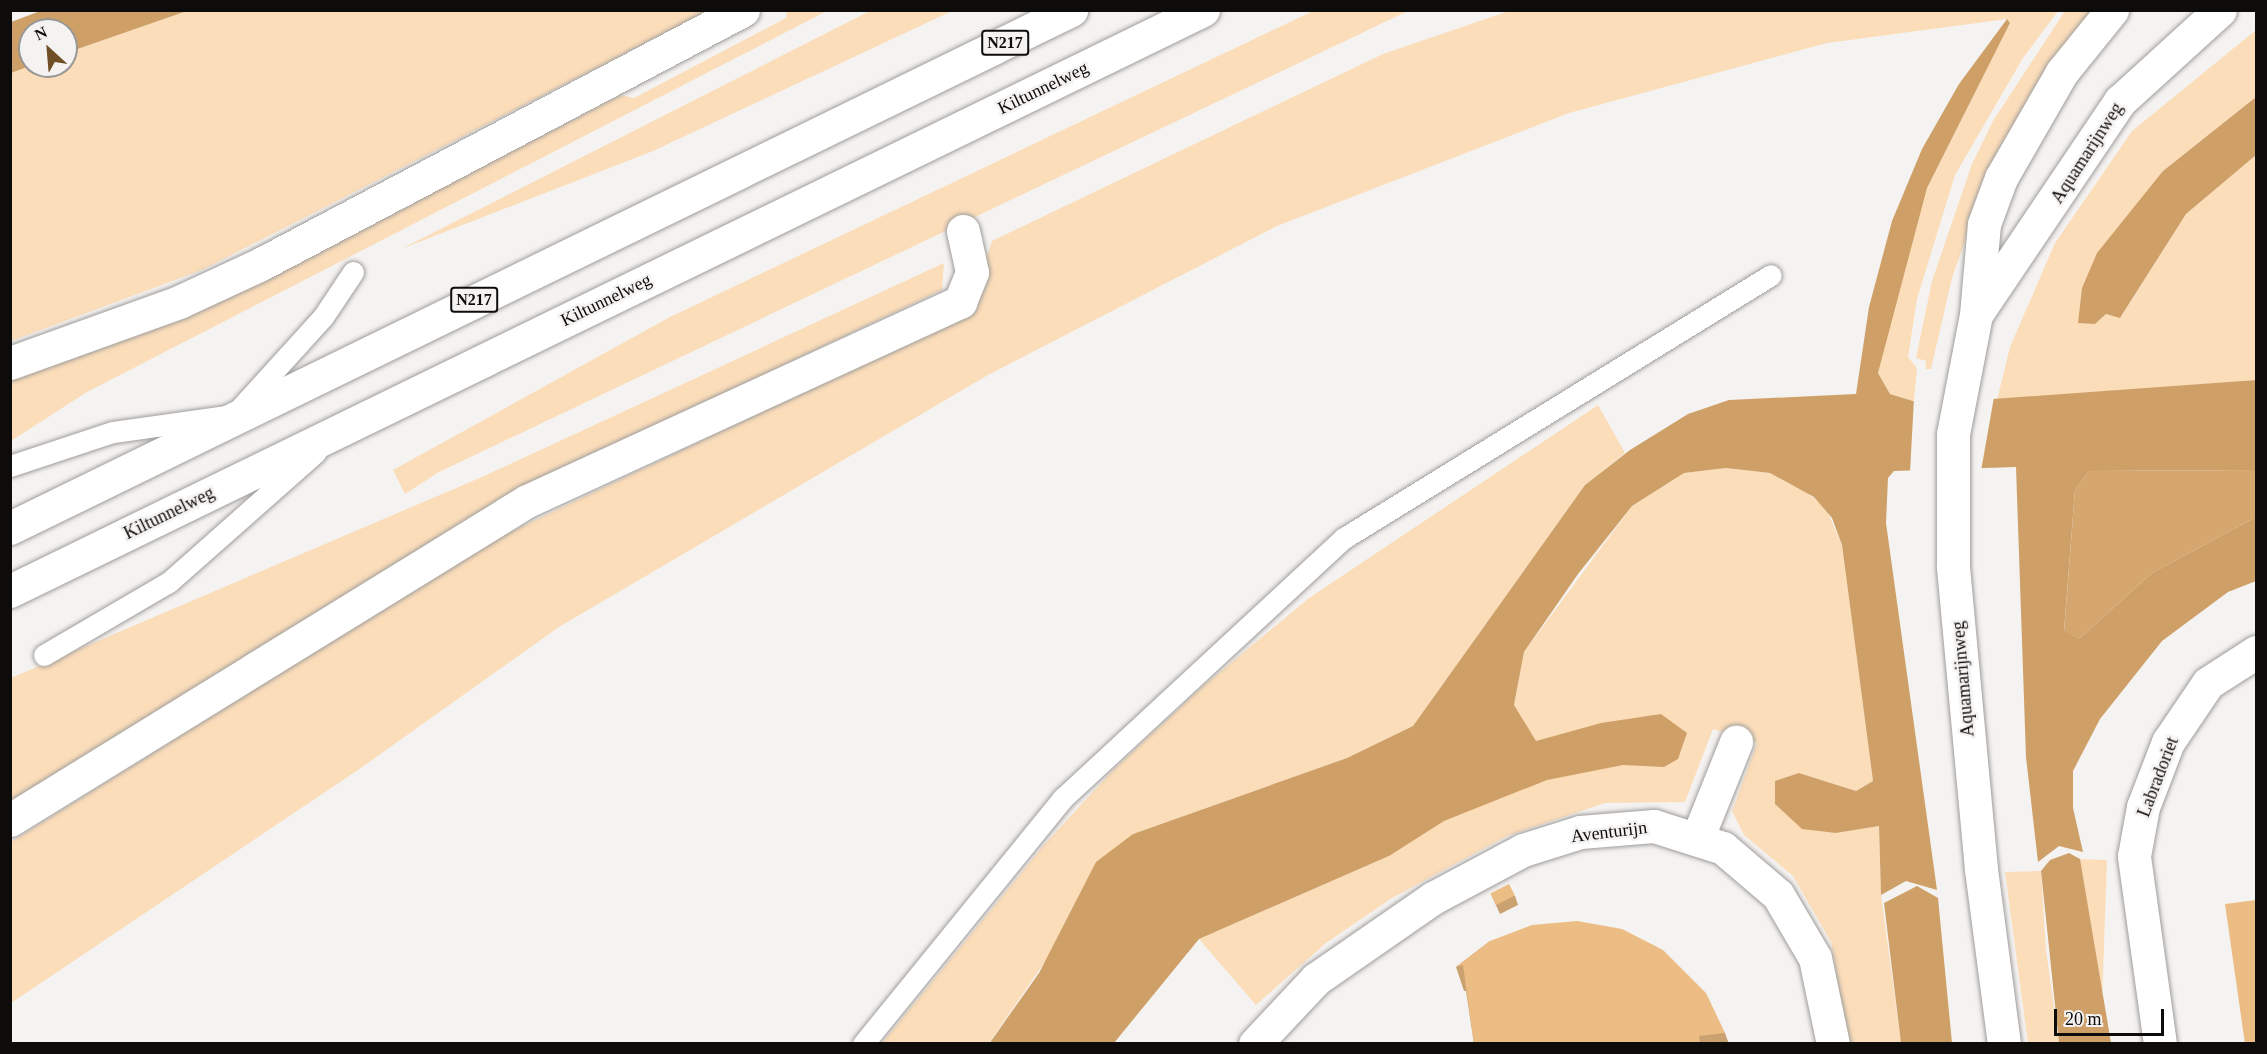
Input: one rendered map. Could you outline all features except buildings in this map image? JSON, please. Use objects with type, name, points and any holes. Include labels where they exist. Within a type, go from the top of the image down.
[{"type":"street","points":[[10,363],[179,302],[259,265],[743,10]]},
{"type":"street","name":"N217","points":[[10,528],[234,415],[1071,10]]},
{"type":"street","name":"Kiltunnelweg","points":[[10,591],[1203,10]]},
{"type":"street","name":"Aquamarijnweg","points":[[2004,1044],[1980,869],[1951,500],[1963,370],[1976,315],[1984,224],[2001,178],[2062,72],[2112,10]]},
{"type":"street","name":"Aquamarijnweg","points":[[1976,315],[2120,100],[2220,10]]},
{"type":"street","points":[[10,820],[527,501],[960,302],[972,272],[963,231]]},
{"type":"street","name":"Labradoriet","points":[[2160,1044],[2134,856],[2143,807],[2168,742],[2208,683],[2256,652]]},
{"type":"street","points":[[1697,839],[1736,742]]},
{"type":"street","name":"Aventurijn","points":[[1255,1044],[1316,979],[1368,939],[1523,850],[1580,832],[1654,826],[1723,848],[1778,895],[1815,958],[1833,1044]]},
{"type":"lane","points":[[10,466],[113,432],[234,415],[323,317],[353,272]]},
{"type":"lane","points":[[863,1044],[1063,798],[1344,538],[1772,275]]},
{"type":"lane","points":[[44,656],[169,582],[342,429]]},
{"type":"shaded area","points":[[43,10],[187,10],[78,49],[78,18],[22,18]]},
{"type":"shaded area","points":[[187,11],[708,11],[202,270],[11,341],[11,73],[18,70],[18,78],[78,78],[78,49]]},
{"type":"shaded area","points":[[787,11],[827,11],[87,392],[11,441],[11,375],[234,294],[621,95],[634,98],[786,18]]},
{"type":"shaded area","points":[[870,11],[952,11],[653,151],[401,249]]},
{"type":"shaded area","points":[[1313,11],[1408,11],[439,472],[405,494],[393,470],[670,317]]},
{"type":"shaded area","points":[[1509,11],[2058,11],[2023,58],[1955,175],[1917,299],[1908,357],[1917,368],[1914,401],[1890,394],[1878,373],[1899,277],[1927,188],[2010,23],[2007,19],[1827,43],[1569,113],[1277,226],[988,375],[559,627],[358,770],[11,1003],[11,842],[489,542],[886,353],[984,265],[992,241],[1383,54]]},
{"type":"shaded area","points":[[2065,11],[2091,11],[1987,180],[1952,278],[1931,369],[1926,369],[1926,361],[1916,358],[1932,281],[1972,164],[1993,121]]},
{"type":"shaded area","points":[[18,19],[18,70],[11,73],[11,22]]},
{"type":"shaded area","points":[[2007,19],[2010,23],[1927,188],[1878,373],[1890,394],[1923,404],[2256,380],[2256,470],[2089,471],[2075,490],[2064,631],[2079,639],[2152,573],[2256,517],[2256,581],[2228,592],[2162,641],[2100,719],[2073,771],[2073,808],[2083,852],[2059,846],[2038,862],[2026,757],[2016,467],[1894,471],[1888,478],[1886,523],[1937,890],[1906,881],[1881,895],[1879,826],[1836,833],[1802,829],[1775,804],[1775,781],[1799,773],[1856,791],[1873,781],[1842,545],[1832,518],[1814,497],[1770,473],[1726,468],[1684,473],[1632,506],[1578,574],[1524,652],[1514,705],[1536,741],[1601,723],[1661,714],[1687,733],[1678,759],[1664,767],[1623,765],[1547,780],[1444,821],[1389,856],[1199,939],[1114,1043],[989,1044],[1039,973],[1096,862],[1133,834],[1347,758],[1413,726],[1585,485],[1630,450],[1688,414],[1729,400],[1856,394],[1869,307],[1892,221],[1922,149],[1959,84]]},
{"type":"shaded area","points":[[2256,30],[2256,97],[2163,171],[2078,322],[2095,324],[2106,314],[2121,317],[2186,214],[2256,155],[2256,380],[1997,400],[2010,347],[2055,243],[2132,131]]},
{"type":"shaded area","points":[[2256,97],[2256,155],[2186,214],[2120,318],[2106,314],[2095,324],[2078,323],[2082,288],[2097,253],[2163,171]]},
{"type":"shaded area","points":[[944,263],[942,290],[535,483],[11,804],[11,678],[482,477]]},
{"type":"shaded area","points":[[1598,405],[1625,453],[1585,485],[1413,726],[1347,758],[1133,834],[989,1043],[881,1044],[1044,845],[1114,769],[1203,686],[1309,598]]},
{"type":"shaded area","points":[[1726,468],[1770,473],[1795,484],[1825,506],[1842,545],[1873,781],[1856,791],[1799,773],[1836,833],[1879,826],[1881,895],[1901,1043],[1848,1043],[1831,942],[1793,876],[1744,835],[1732,811],[1757,743],[1713,729],[1685,802],[1605,803],[1507,836],[1392,898],[1326,943],[1256,1005],[1199,939],[1389,856],[1519,720],[1514,705],[1524,652],[1632,506],[1684,473]]},
{"type":"shaded area","points":[[2256,470],[2256,517],[2152,573],[2079,639],[2064,632],[2075,490],[2089,471]]},
{"type":"shaded area","points":[[2069,853],[2080,859],[2111,1043],[2059,1043],[2041,871],[2050,860]]},
{"type":"shaded area","points":[[2080,859],[2107,860],[2101,1044],[2074,1044]]},
{"type":"shaded area","points":[[2041,871],[2046,950],[2059,1043],[2028,1043],[2005,872]]},
{"type":"shaded area","points":[[1917,886],[1938,898],[1952,1043],[1901,1043],[1884,903]]},
{"type":"pier","points":[[1994,397],[1981,471],[1910,473],[1914,398]]}]
